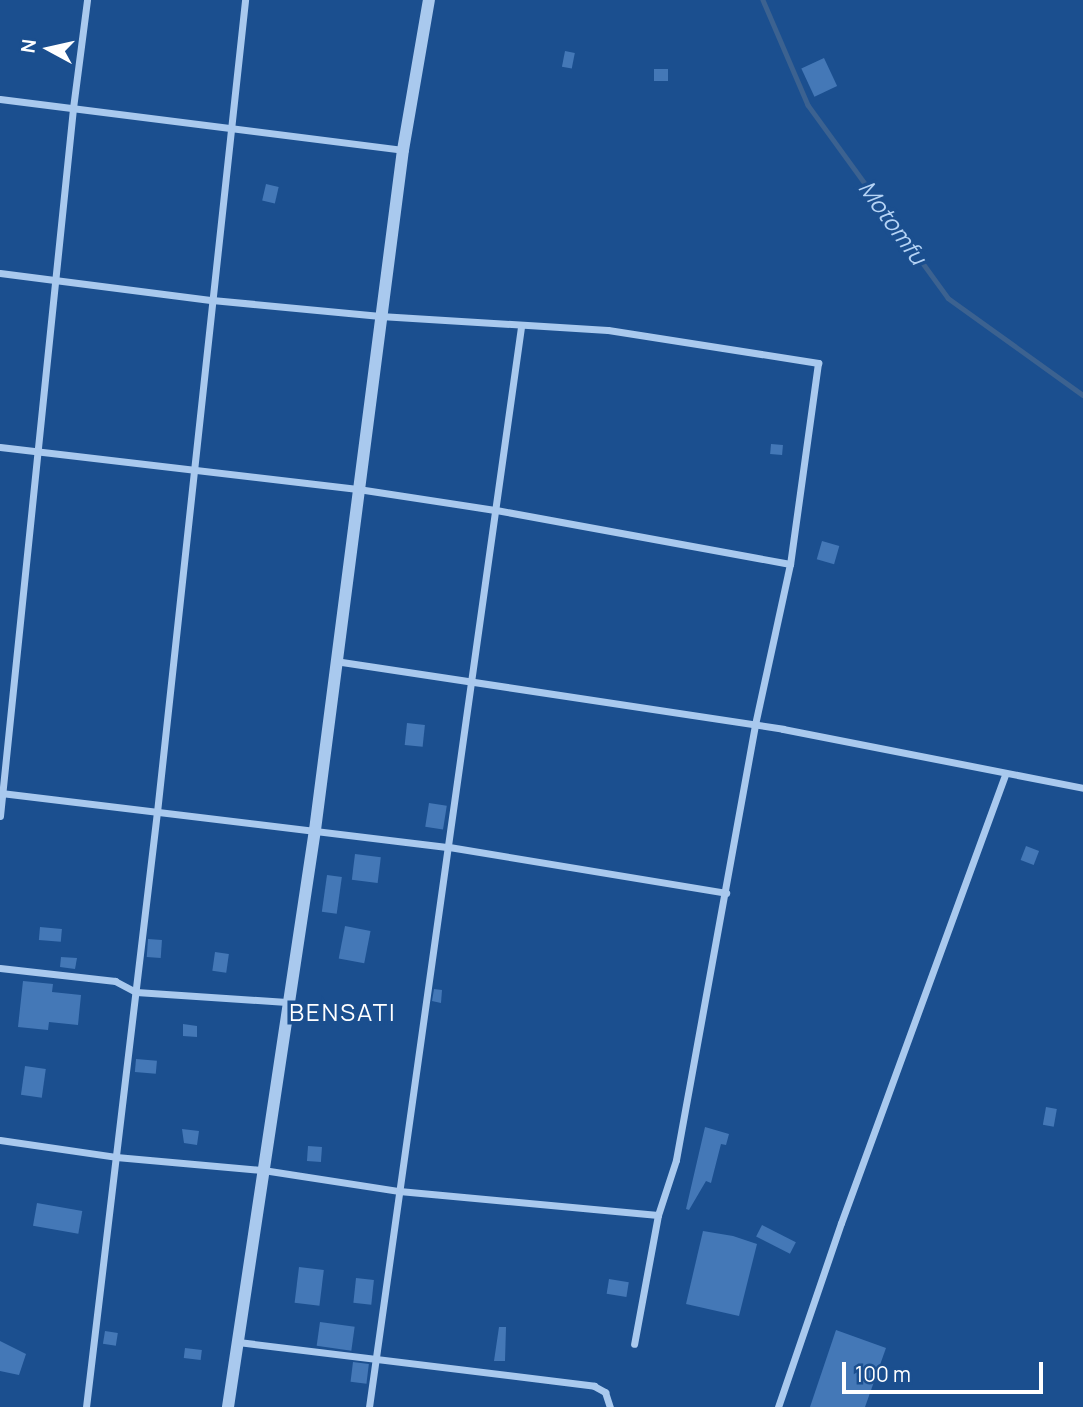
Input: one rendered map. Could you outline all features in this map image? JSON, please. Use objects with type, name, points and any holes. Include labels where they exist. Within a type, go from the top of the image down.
[{"type":"street","points":[[0,816],[73,107],[87,0]]},
{"type":"street","points":[[86,1407],[157,812],[245,0]]},
{"type":"street","points":[[228,1407],[314,830],[403,150],[429,0]]},
{"type":"street","points":[[0,99],[403,150]]},
{"type":"street","points":[[0,273],[212,300],[380,316],[521,327],[608,330],[818,363],[790,564],[755,725],[676,1160],[658,1215],[634,1344]]},
{"type":"street","points":[[369,1407],[521,327]]},
{"type":"street","points":[[0,447],[358,489],[496,510],[790,564]]},
{"type":"street","points":[[335,661],[755,725],[1083,788]]},
{"type":"street","points":[[778,1407],[841,1223],[1006,773]]},
{"type":"street","points":[[2,793],[449,847],[726,893]]},
{"type":"street","points":[[0,968],[115,981],[136,992],[287,1002]]},
{"type":"street","points":[[0,1140],[116,1157],[263,1170],[400,1191],[658,1215]]},
{"type":"street","points":[[238,1342],[594,1386],[605,1392],[610,1407]]},
{"type":"building","points":[[565,51],[575,53],[572,69],[562,67]]},
{"type":"building","points":[[824,58],[837,86],[814,97],[801,69]]},
{"type":"building","points":[[654,69],[668,69],[668,81],[654,81]]},
{"type":"building","points":[[266,184],[279,187],[275,203],[262,201]]},
{"type":"building","points":[[771,444],[783,445],[782,455],[770,454]]},
{"type":"building","points":[[822,541],[839,546],[834,564],[817,559]]},
{"type":"building","points":[[407,723],[425,725],[423,747],[405,745]]},
{"type":"building","points":[[429,803],[447,806],[443,830],[425,827]]},
{"type":"building","points":[[1026,846],[1039,851],[1034,865],[1021,860]]},
{"type":"building","points":[[355,854],[381,857],[378,883],[352,880]]},
{"type":"building","points":[[327,875],[342,877],[337,914],[322,912]]},
{"type":"building","points":[[345,926],[371,931],[364,963],[339,958]]},
{"type":"building","points":[[40,927],[62,929],[61,942],[39,940]]},
{"type":"building","points":[[148,939],[162,940],[161,958],[147,957]]},
{"type":"building","points":[[215,952],[229,954],[226,973],[212,971]]},
{"type":"building","points":[[61,957],[77,958],[75,969],[60,967]]},
{"type":"building","points":[[23,981],[53,984],[52,992],[81,995],[78,1025],[49,1022],[48,1030],[18,1027]]},
{"type":"building","points":[[434,989],[442,990],[441,1003],[432,1001]]},
{"type":"building","points":[[183,1024],[197,1026],[197,1037],[183,1036]]},
{"type":"building","points":[[136,1059],[157,1061],[156,1074],[135,1072]]},
{"type":"building","points":[[25,1066],[46,1069],[42,1098],[21,1095]]},
{"type":"building","points":[[1046,1107],[1057,1109],[1054,1127],[1043,1125]]},
{"type":"building","points":[[705,1127],[729,1134],[726,1145],[721,1144],[711,1183],[706,1181],[689,1210],[686,1209]]},
{"type":"building","points":[[182,1129],[199,1131],[197,1145],[184,1143]]},
{"type":"building","points":[[308,1146],[322,1147],[321,1162],[307,1161]]},
{"type":"building","points":[[37,1203],[82,1211],[78,1234],[33,1226]]},
{"type":"building","points":[[762,1225],[796,1242],[790,1254],[756,1237]]},
{"type":"building","points":[[703,1231],[733,1236],[757,1244],[739,1316],[686,1304]]},
{"type":"building","points":[[299,1267],[324,1270],[319,1306],[295,1303]]},
{"type":"building","points":[[356,1278],[374,1280],[371,1305],[353,1303]]},
{"type":"building","points":[[609,1279],[629,1282],[626,1297],[607,1294]]},
{"type":"building","points":[[320,1322],[355,1327],[351,1351],[317,1346]]},
{"type":"building","points":[[499,1327],[506,1327],[505,1361],[494,1361]]},
{"type":"building","points":[[836,1330],[886,1348],[865,1407],[810,1407]]},
{"type":"building","points":[[105,1331],[118,1333],[116,1346],[103,1344]]},
{"type":"building","points":[[0,1341],[26,1354],[19,1375],[0,1371]]},
{"type":"building","points":[[185,1348],[202,1350],[201,1360],[184,1358]]},
{"type":"building","points":[[353,1362],[369,1364],[366,1384],[351,1382]]},
{"type":"waterway","name":"Motomfu","points":[[763,0],[808,105],[948,298],[1083,395]]},
{"type":"district","name":"BENSATI","points":[[343,1012]]}]
